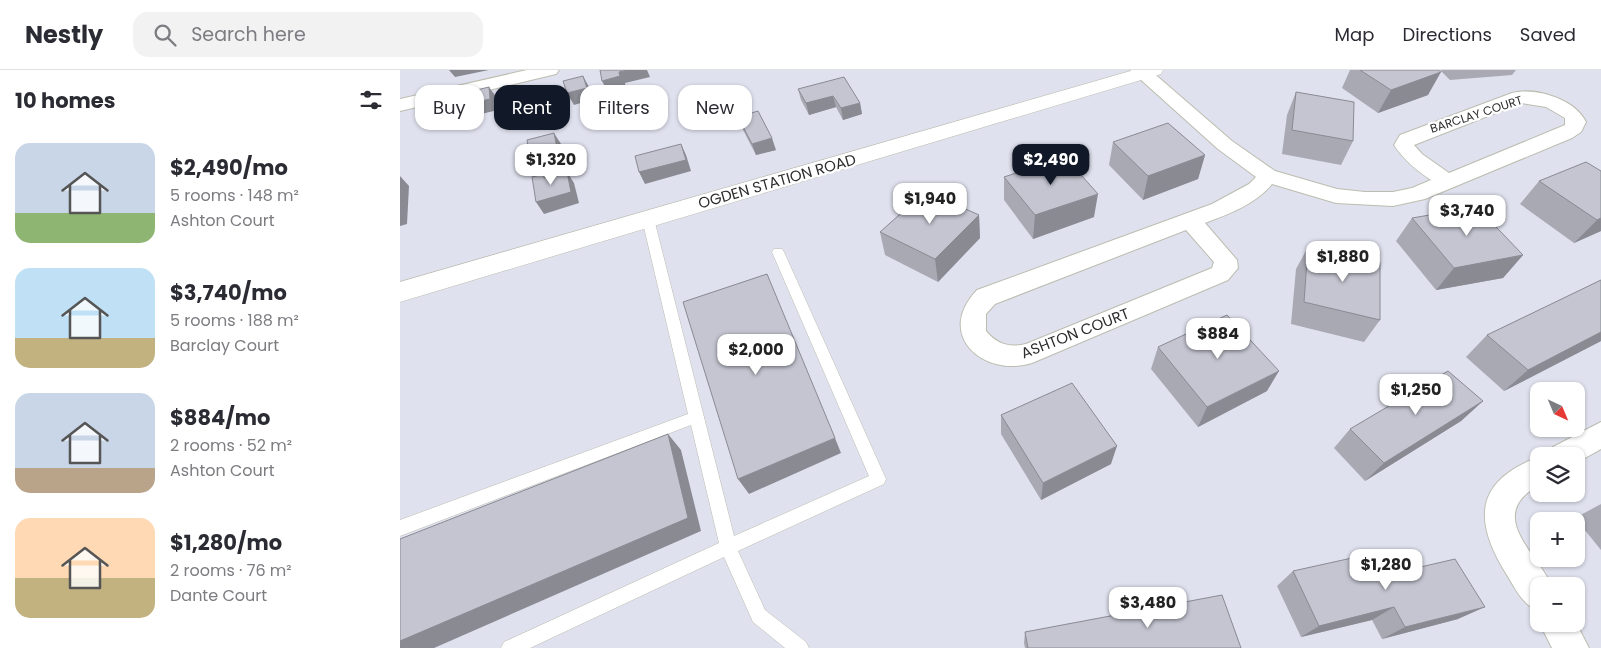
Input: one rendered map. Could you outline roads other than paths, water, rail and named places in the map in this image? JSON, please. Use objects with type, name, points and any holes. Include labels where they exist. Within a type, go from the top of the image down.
[{"type":"street","points":[[400,105],[550,70]]},
{"type":"street","name":"BARCLAY COURT","points":[[1145,71],[1225,145],[1268,176],[1336,196],[1393,199],[1417,194],[1565,134],[1574,128],[1576,122],[1572,115],[1564,108],[1542,99],[1519,97],[1417,133],[1407,139],[1404,146],[1408,153],[1446,181]]},
{"type":"street","name":"OGDEN STATION ROAD","points":[[400,292],[1145,71]]},
{"type":"street","name":"ASHTON COURT","points":[[1190,220],[1225,260],[1226,268],[1220,274],[1032,353],[1017,357],[1002,356],[990,350],[979,342],[973,332],[970,320],[972,312],[986,298],[1240,200],[1256,189],[1268,176]]},
{"type":"street","points":[[1579,447],[1601,434]]},
{"type":"street","points":[[1530,476],[1513,486],[1502,500],[1499,515],[1504,541],[1530,581]]},
{"type":"street","points":[[1562,632],[1572,648]]},
{"type":"lane","points":[[648,219],[728,547],[758,616],[800,648]]},
{"type":"lane","points":[[510,648],[878,480],[778,252]]},
{"type":"lane","points":[[400,528],[696,417]]}]
